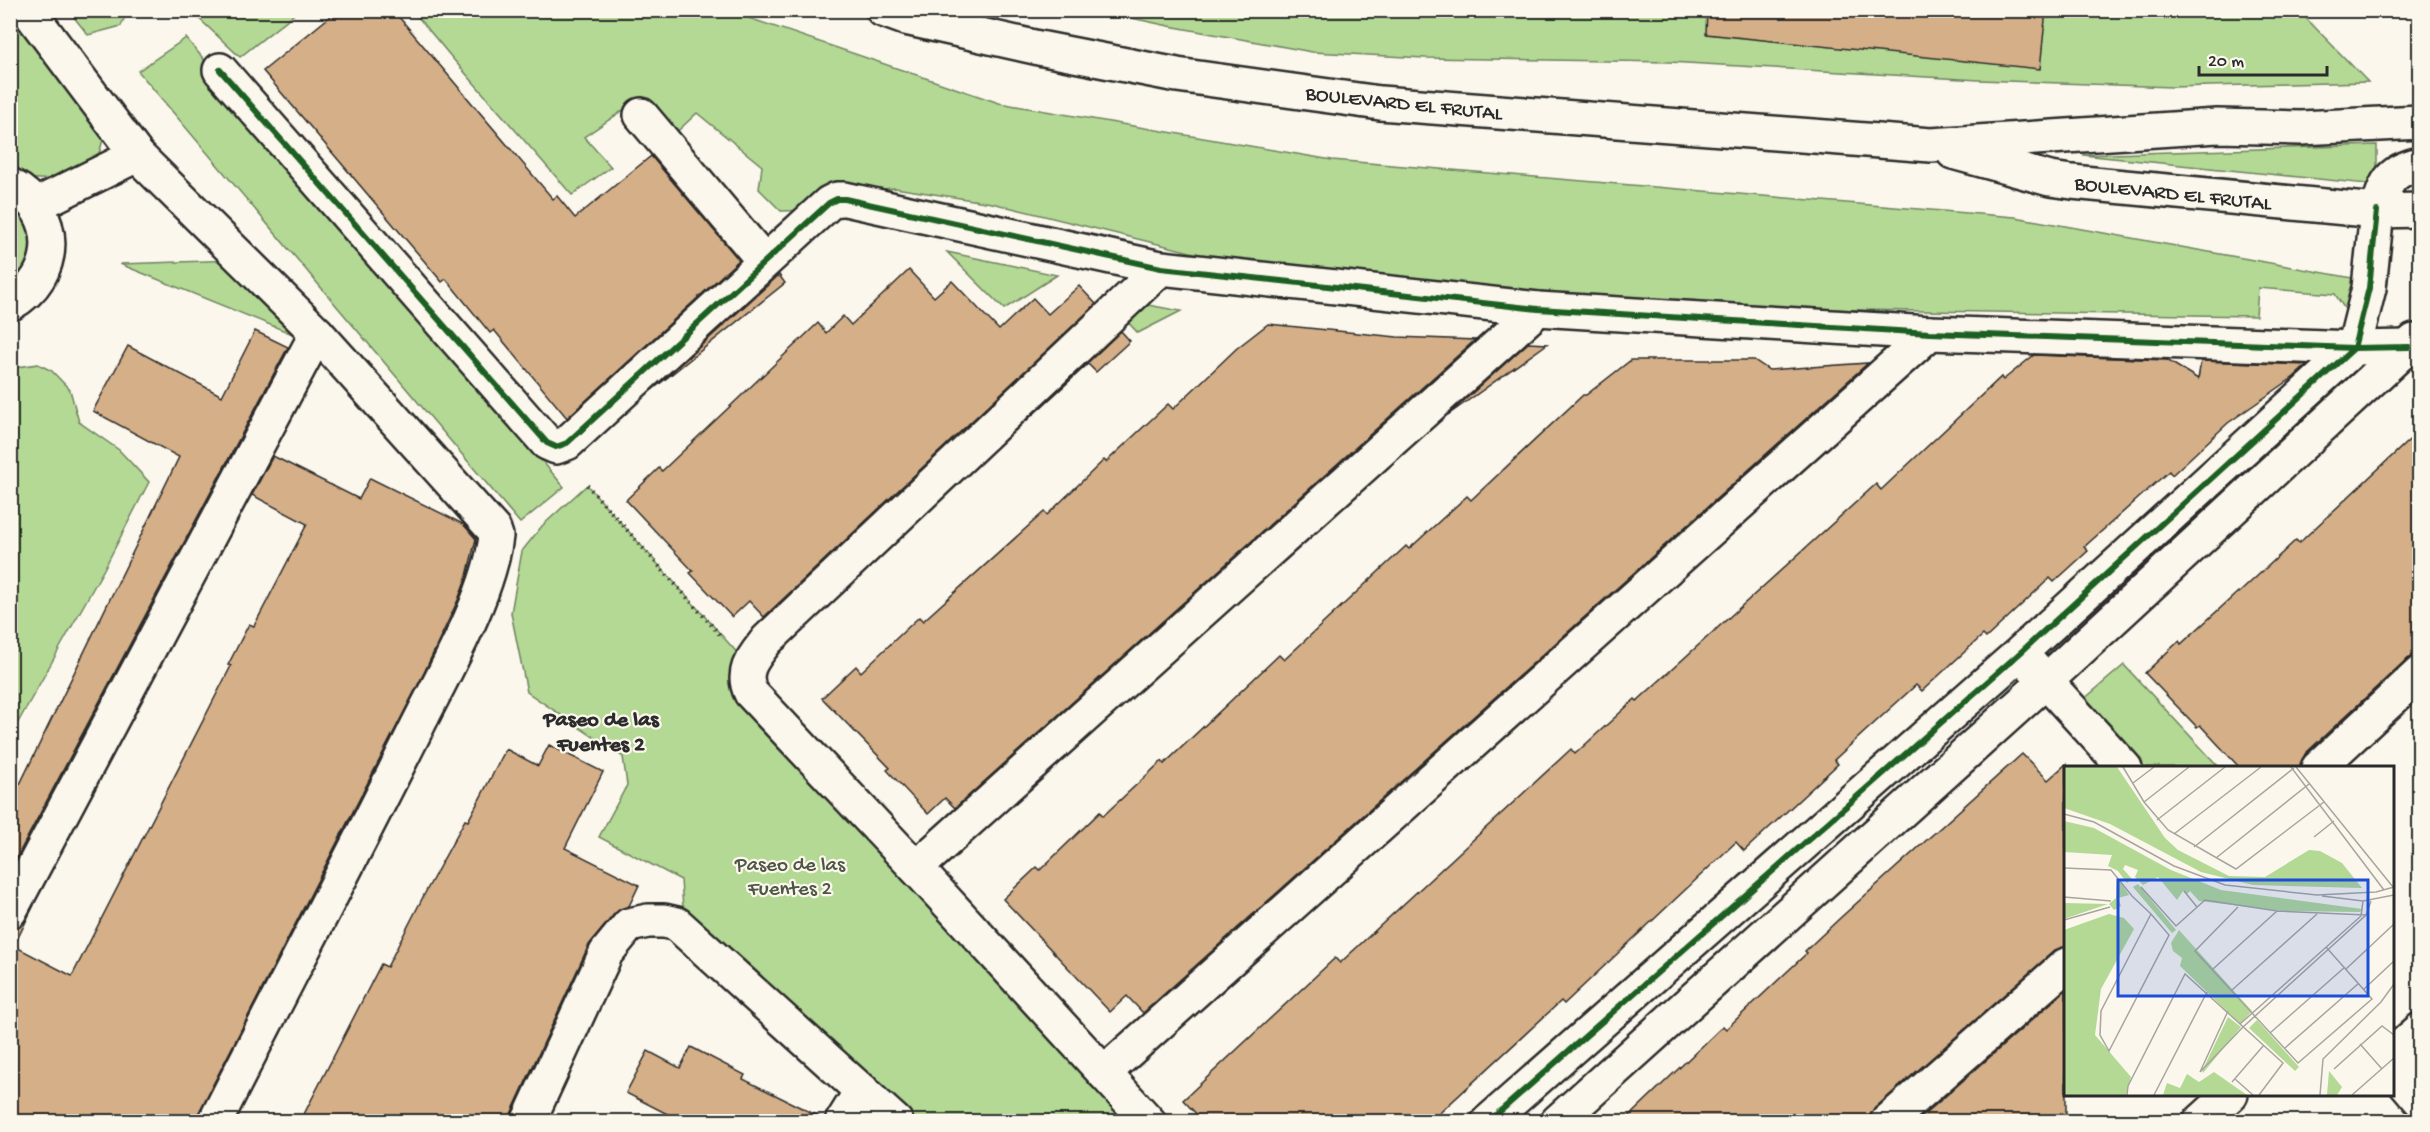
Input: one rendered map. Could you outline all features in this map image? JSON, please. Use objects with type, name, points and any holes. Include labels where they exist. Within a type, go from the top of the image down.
[{"type":"street","points":[[28,10],[137,155],[317,333],[494,530],[495,543],[482,590],[456,647],[380,802],[215,1122]]},
{"type":"street","name":"BOULEVARD EL FRUTAL","points":[[883,10],[905,18],[1039,48],[1177,75],[1380,103],[1931,146],[2217,126],[2301,128],[2420,122]]},
{"type":"street","points":[[220,70],[551,446],[563,446],[567,443],[764,261],[829,203],[837,199],[1161,268],[1538,309],[1930,333],[2354,348],[2414,341]]},
{"type":"street","points":[[641,115],[764,261]]},
{"type":"street","name":"BOULEVARD EL FRUTAL","points":[[1931,146],[2050,179],[2072,182],[2377,212],[2420,210]]},
{"type":"street","points":[[36,205],[137,155]]},
{"type":"street","points":[[1488,1122],[2020,653],[2354,348],[2369,288],[2377,212],[2386,182],[2395,172],[2420,164]]},
{"type":"street","points":[[10,185],[22,191],[36,205],[46,224],[49,244],[46,265],[36,283],[21,298],[10,304]]},
{"type":"street","points":[[1149,1122],[916,868],[751,693],[746,682],[748,665],[767,640],[1161,268]]},
{"type":"street","points":[[916,868],[1538,309]]},
{"type":"street","points":[[10,911],[317,333]]},
{"type":"street","points":[[1104,1073],[1930,333]]},
{"type":"street","points":[[1557,1122],[2046,681],[2414,341]]},
{"type":"street","points":[[2020,653],[2123,766]]},
{"type":"street","points":[[2320,766],[2420,673]]},
{"type":"street","points":[[528,1122],[606,953],[629,925],[648,921],[677,924],[896,1122]]},
{"type":"street","points":[[1887,1122],[2064,967]]},
{"type":"street","points":[[2394,1053],[2420,1030]]},
{"type":"street","points":[[2394,1069],[2420,1100]]},
{"type":"street","points":[[842,1122],[862,1090]]},
{"type":"street","points":[[2200,1122],[2230,1096]]},
{"type":"path","points":[[587,485],[657,566],[748,665]]},
{"type":"green space","points":[[13,10],[104,136],[95,163],[83,174],[63,179],[11,178],[10,11]]},
{"type":"green space","points":[[69,11],[127,11],[121,26],[88,35]]},
{"type":"green space","points":[[191,11],[298,11],[240,57]]},
{"type":"green space","points":[[413,11],[732,11],[999,103],[1332,160],[2015,217],[2364,280],[2348,314],[2335,294],[2258,288],[2256,316],[1855,310],[1586,302],[1243,265],[992,203],[895,188],[847,192],[816,210],[781,211],[759,189],[762,166],[697,113],[665,143],[628,107],[584,137],[611,167],[572,195]]},
{"type":"green space","points":[[1098,11],[2299,11],[2368,82],[2172,87],[1979,80],[1669,62],[1425,58],[1312,52]]},
{"type":"green space","points":[[186,38],[564,487],[520,523],[138,71]]},
{"type":"green space","points":[[2377,145],[2377,185],[2083,155]]},
{"type":"green space","points":[[11,193],[29,225],[32,249],[20,274],[11,285]]},
{"type":"green space","points":[[947,252],[1057,275],[1004,309]]},
{"type":"green space","points":[[236,260],[300,337],[120,264]]},
{"type":"green space","points":[[1104,297],[1181,311],[1138,333]]},
{"type":"green space","points":[[38,364],[52,371],[70,390],[79,422],[119,450],[149,482],[104,569],[11,735],[11,368]]},
{"type":"green space","name":"Paseo de las Fuentes 2","points":[[587,485],[1157,1121],[889,1121],[684,923],[681,880],[599,837],[627,785],[623,757],[527,692],[511,613],[522,551],[542,526]]},
{"type":"green space","points":[[2124,665],[2218,766],[2143,766],[2083,700]]},
{"type":"building","points":[[338,10],[393,10],[553,199],[557,196],[575,218],[651,156],[739,260],[567,418],[494,330],[490,333],[446,279],[442,282],[263,71]]},
{"type":"building","points":[[1707,10],[2046,10],[2040,69],[1706,34]]},
{"type":"building","points":[[909,270],[934,297],[952,281],[999,330],[1033,298],[1048,314],[1079,286],[1096,304],[764,617],[749,601],[732,617],[690,573],[693,571],[626,500],[659,468],[662,471],[818,323],[826,333],[843,316],[851,325]]},
{"type":"building","points":[[779,275],[785,283],[652,390]]},
{"type":"building","points":[[1268,324],[1397,337],[1475,340],[955,808],[945,798],[928,814],[887,770],[890,768],[822,698],[856,666],[861,672],[919,617],[923,621],[1044,512],[1047,515],[1104,460],[1106,462],[1168,404],[1173,409],[1237,348]]},
{"type":"building","points":[[255,331],[288,347],[10,870],[10,780],[20,784],[179,457],[93,411],[128,346],[222,396]]},
{"type":"building","points":[[1121,331],[1130,341],[1096,372],[1088,364],[1025,422]]},
{"type":"building","points":[[1528,343],[1547,344],[1448,415]]},
{"type":"building","points":[[2034,355],[2167,360],[2198,379],[2201,361],[2307,365],[2294,377],[2228,423],[2172,475],[2169,471],[2084,547],[2088,551],[2054,582],[2050,578],[1986,638],[1983,635],[1922,691],[1916,685],[1834,760],[1838,764],[1744,851],[1736,842],[1564,1004],[1561,1001],[1430,1122],[1204,1122],[1183,1100],[1335,958],[1340,963],[1571,749],[1575,754],[1635,699],[1637,701],[1876,484],[1881,490],[2001,377],[2003,380]]},
{"type":"building","points":[[1631,360],[1754,360],[1769,370],[1868,363],[1143,1013],[1127,996],[1110,1012],[1003,899],[1037,867],[1040,870],[1100,812],[1103,816],[1162,761],[1164,764],[1279,655],[1284,660],[1406,546],[1409,549],[1467,496],[1471,500],[1583,395]]},
{"type":"building","points":[[2420,430],[2420,655],[2407,659],[2305,754],[2301,766],[2238,766],[2200,725],[2197,727],[2145,673],[2179,641],[2181,644],[2239,593],[2296,540],[2299,543]]},
{"type":"building","points":[[273,456],[359,499],[370,478],[463,524],[476,539],[467,576],[458,600],[424,673],[198,1114],[197,1122],[10,1122],[10,930],[20,927],[34,905],[14,946],[72,976],[231,666],[228,665],[249,624],[254,626],[307,524],[252,495]]},
{"type":"building","points":[[549,745],[603,772],[565,848],[639,885],[629,906],[615,913],[589,945],[511,1114],[510,1122],[300,1122],[381,964],[387,967],[424,895],[465,820],[468,821],[506,749],[538,766]]},
{"type":"building","points":[[2022,754],[2048,780],[2066,764],[2064,766],[2064,948],[2054,951],[1875,1108],[1870,1115],[1869,1122],[1623,1122],[1723,1026],[1726,1029],[1807,953],[1805,951]]},
{"type":"building","points":[[2064,992],[2066,1122],[1916,1122]]},
{"type":"building","points":[[691,1047],[745,1075],[743,1079],[824,1119],[823,1122],[683,1122],[626,1093],[648,1051],[680,1068]]},
{"type":"cycle path","points":[[220,70],[547,443],[556,447],[567,443],[829,203],[837,199],[1161,268],[1538,309],[1930,333],[2354,348],[2409,347]]},
{"type":"cycle path","points":[[1488,1122],[2020,653],[2354,348],[2369,288],[2377,211]]},
{"type":"district","name":"Paseo de las Fuentes 2","points":[[601,730]]}]
